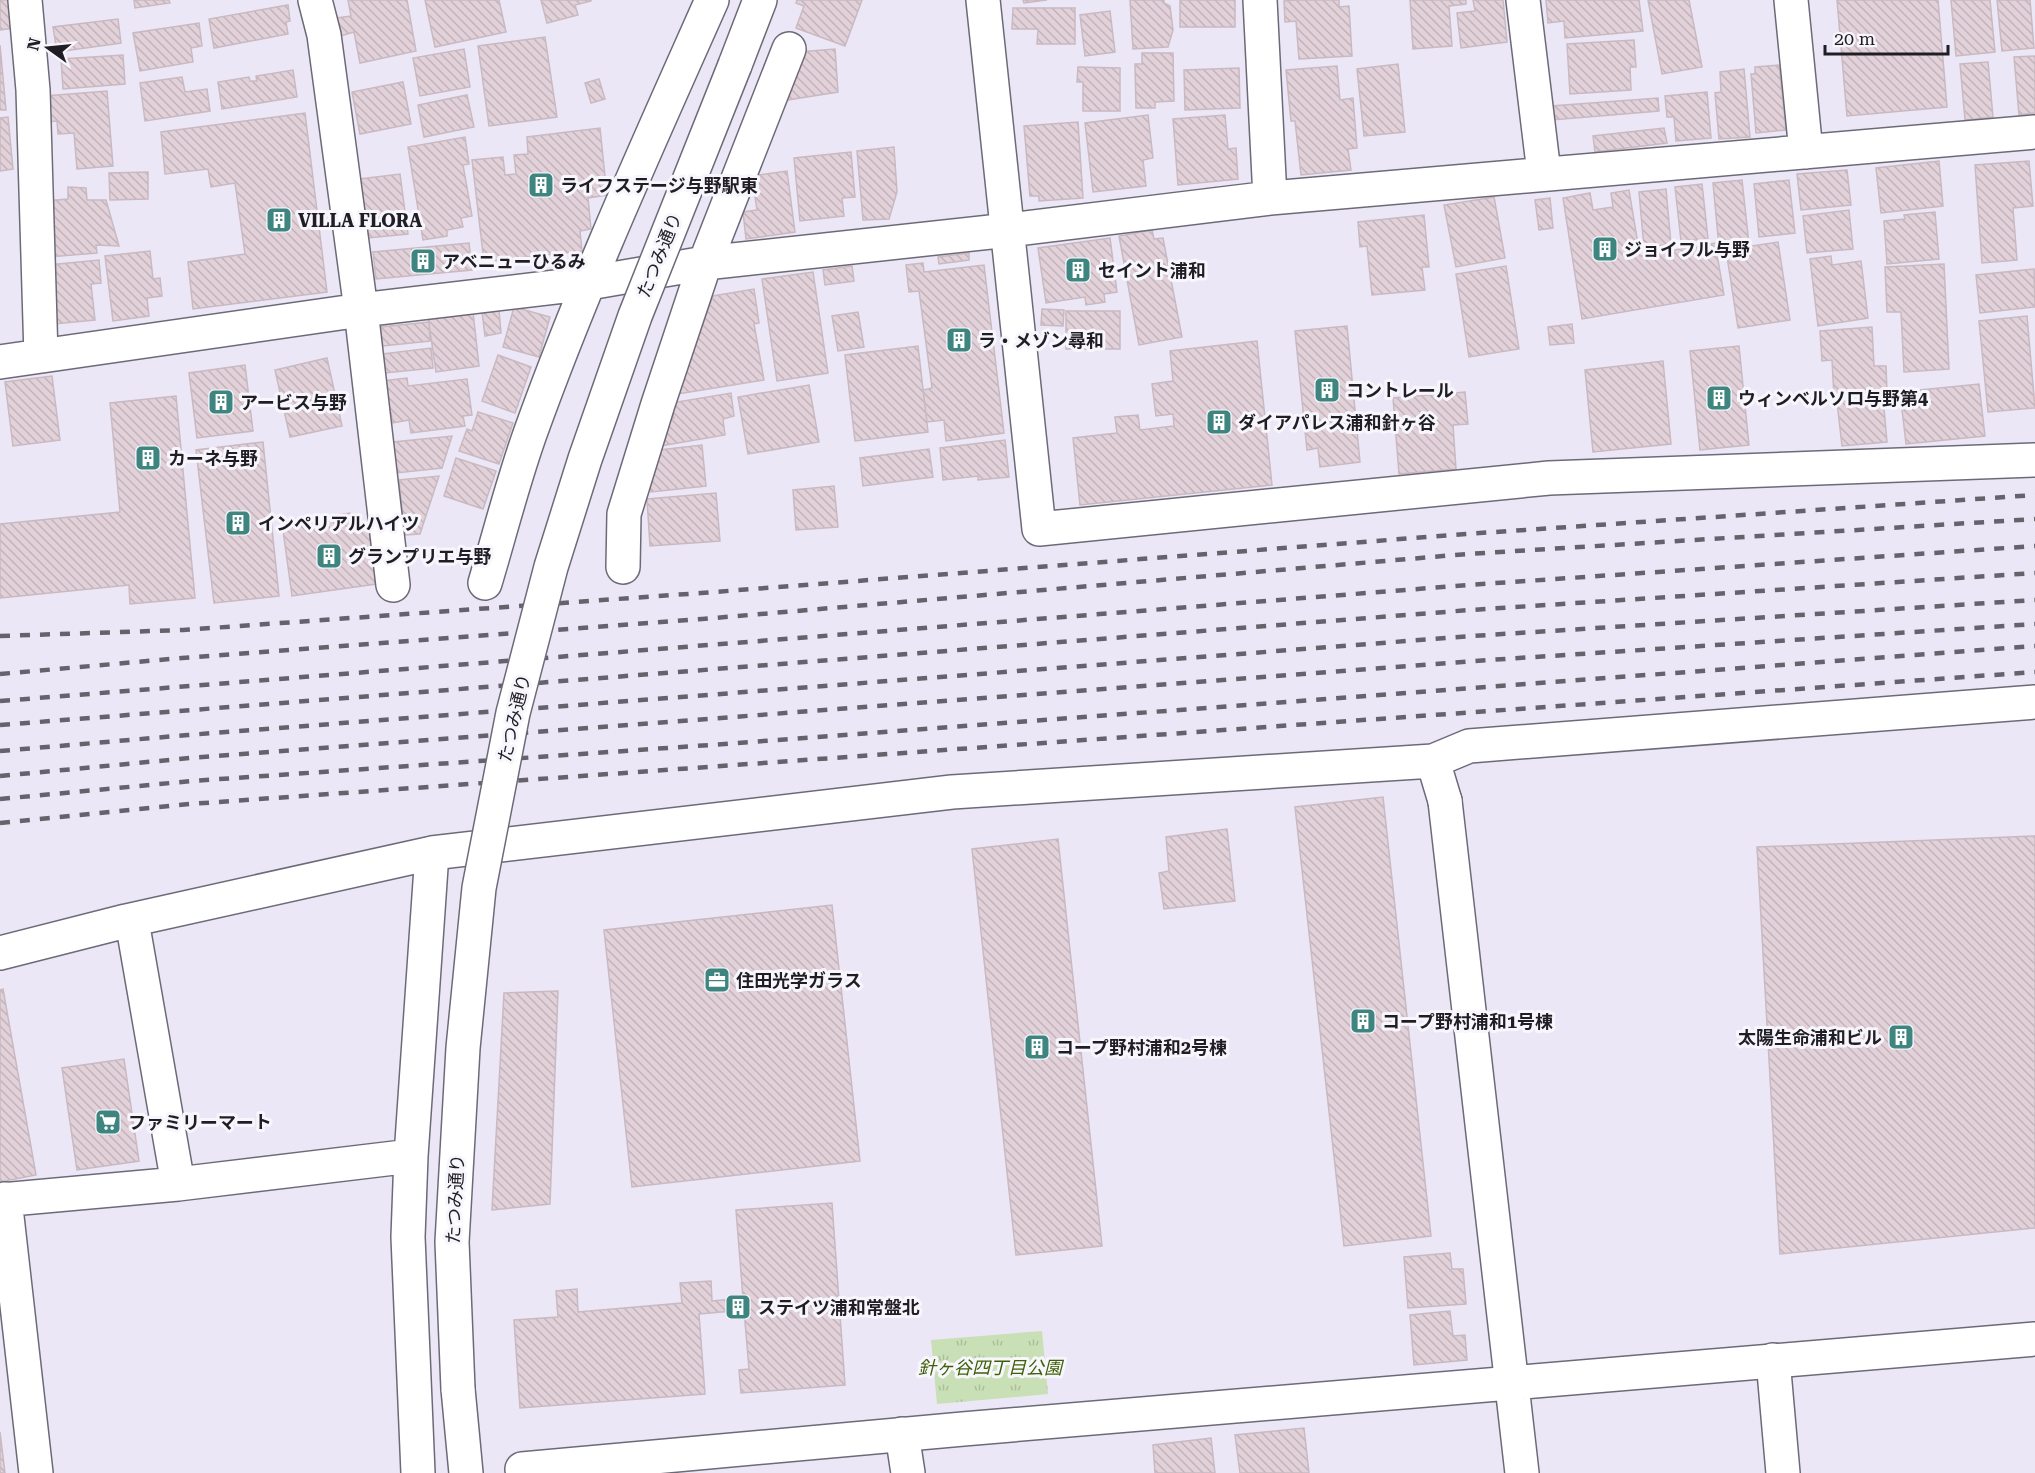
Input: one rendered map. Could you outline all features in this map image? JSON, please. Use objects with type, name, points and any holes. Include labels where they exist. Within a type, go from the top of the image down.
[{"type":"street","points":[[25,0],[33,90],[40,356]]},
{"type":"street","points":[[315,0],[324,35],[361,310],[393,585]]},
{"type":"street","points":[[485,583],[530,434],[556,363],[712,0]]},
{"type":"street","name":"たつみ通り","points":[[466,1473],[458,1389],[452,1242],[464,1048],[479,888],[513,713],[551,567],[585,459],[635,316],[760,0]]},
{"type":"street","points":[[983,0],[1040,530],[1549,477],[2035,460]]},
{"type":"street","points":[[1260,0],[1270,198]]},
{"type":"street","points":[[1523,0],[1544,173]]},
{"type":"street","points":[[1791,0],[1806,152]]},
{"type":"street","points":[[623,567],[624,514],[705,263],[789,49]]},
{"type":"street","points":[[0,362],[361,310],[589,283],[705,263],[1009,230],[1270,198],[2035,132]]},
{"type":"street","points":[[0,953],[432,852],[952,792],[1433,761],[1468,746],[2035,702]]},
{"type":"street","points":[[1433,761],[1445,801],[1522,1473]]},
{"type":"street","points":[[418,1473],[408,1237],[411,1156],[432,852]]},
{"type":"street","points":[[132,921],[178,1184]]},
{"type":"street","points":[[36,1473],[2,1199],[178,1184],[411,1156]]},
{"type":"street","points":[[522,1471],[902,1434],[2035,1339]]},
{"type":"street","points":[[1773,1360],[1783,1473]]},
{"type":"street","points":[[902,1434],[908,1473]]},
{"type":"green space","name":"針ヶ谷四丁目公園","points":[[1042,1331],[1048,1394],[937,1404],[931,1340]]},
{"type":"building","points":[[0,0],[11,0],[14,28],[0,30]]},
{"type":"building","points":[[134,0],[169,0],[170,3],[135,8]]},
{"type":"building","points":[[348,0],[407,0],[416,51],[360,63],[354,32],[340,36],[337,18],[351,16]]},
{"type":"building","points":[[425,0],[499,0],[506,32],[435,47]]},
{"type":"building","points":[[541,0],[591,1],[575,5],[578,15],[547,23]]},
{"type":"building","points":[[797,0],[862,0],[845,46],[796,28],[804,6],[796,3]]},
{"type":"building","points":[[1023,0],[1047,0],[1024,3]]},
{"type":"building","points":[[1130,0],[1164,0],[1164,3],[1170,6],[1173,30],[1168,47],[1133,49]]},
{"type":"building","points":[[1180,0],[1235,0],[1235,27],[1180,27]]},
{"type":"building","points":[[1339,0],[1339,7],[1349,6],[1352,56],[1299,59],[1296,21],[1285,22],[1284,1]]},
{"type":"building","points":[[1410,0],[1466,0],[1466,4],[1449,6],[1452,46],[1413,49]]},
{"type":"building","points":[[1473,0],[1503,0],[1507,42],[1461,48],[1457,13],[1475,11]]},
{"type":"building","points":[[1546,0],[1639,0],[1643,31],[1565,38],[1564,21],[1548,23]]},
{"type":"building","points":[[1648,0],[1689,0],[1702,67],[1662,74]]},
{"type":"building","points":[[1837,0],[1938,0],[1947,107],[1847,116]]},
{"type":"building","points":[[1951,0],[1990,0],[1995,52],[1956,56]]},
{"type":"building","points":[[1997,0],[2030,0],[2034,48],[2002,51]]},
{"type":"building","points":[[288,5],[290,21],[286,22],[288,34],[214,48],[209,19]]},
{"type":"building","points":[[1013,8],[1075,8],[1075,44],[1037,44],[1038,29],[1012,29]]},
{"type":"building","points":[[1110,11],[1115,52],[1085,56],[1080,15]]},
{"type":"building","points":[[118,19],[121,43],[57,52],[53,27]]},
{"type":"building","points":[[199,23],[202,46],[191,48],[193,62],[140,71],[133,33]]},
{"type":"building","points":[[545,37],[557,117],[489,126],[478,46]]},
{"type":"building","points":[[1634,40],[1636,67],[1630,67],[1631,90],[1570,94],[1567,44]]},
{"type":"building","points":[[0,45],[6,110],[0,110]]},
{"type":"building","points":[[464,49],[470,87],[420,96],[413,58]]},
{"type":"building","points":[[835,49],[838,92],[781,101],[798,52]]},
{"type":"building","points":[[1142,53],[1173,53],[1174,101],[1155,102],[1155,108],[1136,108],[1135,64],[1142,64]]},
{"type":"building","points":[[123,55],[125,84],[63,89],[61,59]]},
{"type":"building","points":[[2035,56],[2035,113],[2019,115],[2014,57]]},
{"type":"building","points":[[1988,62],[1993,117],[1965,120],[1960,64]]},
{"type":"building","points":[[1398,64],[1405,132],[1364,136],[1357,69]]},
{"type":"building","points":[[1779,65],[1786,130],[1756,133],[1751,74],[1755,74],[1755,67]]},
{"type":"building","points":[[1337,66],[1340,100],[1353,98],[1357,148],[1348,149],[1351,170],[1301,175],[1295,121],[1291,121],[1286,70]]},
{"type":"building","points":[[1078,67],[1120,68],[1120,111],[1083,111],[1083,82],[1077,82]]},
{"type":"building","points":[[1239,68],[1240,108],[1185,110],[1184,70]]},
{"type":"building","points":[[1744,69],[1750,137],[1719,139],[1715,93],[1721,92],[1720,72]]},
{"type":"building","points":[[293,70],[297,97],[222,109],[218,82],[249,77],[250,81],[257,81],[256,76]]},
{"type":"building","points":[[182,77],[185,92],[207,89],[210,111],[145,121],[140,83]]},
{"type":"building","points":[[599,79],[605,99],[591,103],[585,83]]},
{"type":"building","points":[[403,82],[411,124],[360,134],[352,92]]},
{"type":"building","points":[[107,91],[113,166],[77,169],[74,133],[58,134],[57,121],[47,122],[45,96]]},
{"type":"building","points":[[1707,92],[1711,138],[1676,141],[1674,117],[1667,117],[1665,96]]},
{"type":"building","points":[[467,95],[474,127],[424,137],[418,105]]},
{"type":"building","points":[[1658,98],[1659,111],[1552,120],[1551,106]]},
{"type":"building","name":"VILLA FLORA","points":[[305,113],[327,292],[193,309],[188,262],[245,254],[235,183],[211,187],[208,169],[165,174],[161,132]]},
{"type":"building","points":[[1148,115],[1153,158],[1143,160],[1146,186],[1093,192],[1085,123]]},
{"type":"building","points":[[1225,115],[1228,149],[1236,148],[1238,179],[1178,185],[1173,119]]},
{"type":"building","points":[[8,117],[13,169],[0,171],[0,118]]},
{"type":"building","points":[[1078,122],[1083,198],[1039,201],[1039,196],[1030,196],[1024,126]]},
{"type":"building","name":"ライフステージ与野駅東","points":[[600,128],[607,195],[588,198],[591,229],[580,231],[582,251],[484,262],[472,160],[503,157],[505,175],[516,174],[514,155],[528,154],[527,137]]},
{"type":"building","points":[[1664,128],[1667,143],[1595,152],[1593,136]]},
{"type":"building","points":[[465,137],[469,164],[463,165],[472,216],[461,218],[463,227],[447,230],[447,236],[423,240],[408,147]]},
{"type":"building","points":[[894,147],[897,192],[889,219],[863,220],[857,151]]},
{"type":"building","points":[[851,152],[855,197],[842,198],[844,216],[800,221],[794,158]]},
{"type":"building","points":[[1939,161],[1943,206],[1881,213],[1876,168]]},
{"type":"building","points":[[2029,161],[2033,206],[2013,208],[2017,260],[1982,263],[1975,165]]},
{"type":"building","points":[[1847,170],[1851,205],[1801,210],[1797,174]]},
{"type":"building","points":[[787,171],[795,232],[746,239],[743,212],[757,210],[752,176]]},
{"type":"building","points":[[148,172],[148,199],[110,200],[109,173]]},
{"type":"building","points":[[400,174],[408,234],[368,238],[360,179]]},
{"type":"building","points":[[1742,180],[1749,244],[1719,247],[1713,183]]},
{"type":"building","points":[[1789,180],[1795,233],[1759,237],[1754,184]]},
{"type":"building","points":[[1702,184],[1708,239],[1681,241],[1675,187]]},
{"type":"building","points":[[68,187],[86,188],[87,200],[106,200],[119,246],[96,245],[97,253],[49,257],[45,201],[68,199]]},
{"type":"building","points":[[1666,189],[1671,244],[1644,248],[1639,192]]},
{"type":"building","name":"ジョイフル与野","points":[[1629,190],[1640,256],[1715,243],[1724,295],[1582,319],[1563,198],[1590,193],[1593,210],[1613,207],[1611,193]]},
{"type":"building","points":[[1494,197],[1505,258],[1456,267],[1444,205]]},
{"type":"building","points":[[1550,198],[1553,228],[1539,230],[1535,200]]},
{"type":"building","points":[[1849,210],[1853,249],[1807,253],[1803,216]]},
{"type":"building","points":[[1935,212],[1939,259],[1887,264],[1884,221],[1905,219],[1904,215]]},
{"type":"building","points":[[1424,215],[1429,267],[1422,267],[1425,290],[1372,295],[1367,246],[1360,247],[1358,222]]},
{"type":"building","points":[[1152,230],[1154,239],[1163,238],[1182,337],[1139,345],[1119,236]]},
{"type":"building","name":"セイント浦和","points":[[1110,238],[1117,292],[1104,294],[1105,302],[1086,305],[1085,297],[1046,303],[1038,248]]},
{"type":"building","points":[[1778,242],[1790,320],[1738,328],[1726,250]]},
{"type":"building","name":"アベニューひるみ","points":[[469,243],[472,270],[376,279],[373,252]]},
{"type":"building","points":[[150,251],[153,279],[160,278],[162,296],[147,298],[149,316],[113,321],[105,256]]},
{"type":"building","points":[[969,253],[969,260],[939,264],[938,257]]},
{"type":"building","points":[[1831,256],[1832,265],[1861,261],[1868,318],[1818,326],[1810,259]]},
{"type":"building","points":[[99,260],[101,283],[91,284],[95,320],[54,324],[48,265]]},
{"type":"building","name":"ラ・メゾン尋和","points":[[923,263],[924,272],[984,265],[1004,433],[946,441],[944,420],[927,422],[923,390],[932,388],[919,291],[909,292],[906,265]]},
{"type":"building","points":[[1944,264],[1949,369],[1904,372],[1901,312],[1887,312],[1885,267]]},
{"type":"building","points":[[852,266],[854,281],[825,285],[823,270]]},
{"type":"building","points":[[1506,266],[1519,349],[1469,357],[1456,274]]},
{"type":"building","points":[[2034,269],[2035,307],[1980,313],[1976,275]]},
{"type":"building","points":[[813,272],[828,373],[777,381],[762,279]]},
{"type":"building","points":[[754,289],[759,323],[754,324],[764,380],[677,394],[713,296]]},
{"type":"building","points":[[514,307],[550,317],[539,357],[503,347]]},
{"type":"building","points":[[1042,309],[1064,310],[1063,326],[1041,325]]},
{"type":"building","points":[[499,310],[501,333],[485,336],[482,312]]},
{"type":"building","points":[[1066,311],[1120,311],[1120,349],[1066,349]]},
{"type":"building","points":[[473,312],[479,366],[436,372],[428,317]]},
{"type":"building","points":[[858,312],[864,347],[838,351],[832,316]]},
{"type":"building","points":[[2027,316],[2035,408],[1988,412],[1979,321]]},
{"type":"building","points":[[429,322],[430,341],[383,346],[380,327]]},
{"type":"building","points":[[1572,324],[1574,343],[1550,345],[1548,327]]},
{"type":"building","name":"コントレール","points":[[1347,326],[1360,462],[1320,467],[1318,448],[1307,450],[1295,331]]},
{"type":"building","points":[[1872,327],[1874,366],[1886,366],[1887,392],[1834,396],[1832,360],[1822,361],[1820,331]]},
{"type":"building","name":"ダイアパレス浦和針ヶ谷","points":[[1257,341],[1272,485],[1080,505],[1073,438],[1117,433],[1115,417],[1138,415],[1140,430],[1174,426],[1173,414],[1156,416],[1152,384],[1173,381],[1170,351]]},
{"type":"building","points":[[918,346],[928,432],[855,441],[845,355]]},
{"type":"building","name":"ウィンベルソロ与野第4","points":[[1739,346],[1749,445],[1700,450],[1690,351]]},
{"type":"building","points":[[431,348],[433,368],[385,373],[383,354]]},
{"type":"building","points":[[498,355],[531,367],[515,413],[482,401]]},
{"type":"building","points":[[327,358],[342,426],[290,437],[275,370]]},
{"type":"building","points":[[1663,361],[1671,444],[1593,452],[1585,370]]},
{"type":"building","name":"アービス与野","points":[[245,365],[253,431],[197,438],[189,373]]},
{"type":"building","points":[[52,376],[60,440],[13,446],[5,382]]},
{"type":"building","points":[[407,378],[408,386],[467,379],[472,415],[463,416],[465,426],[411,433],[409,420],[393,423],[391,413],[386,414],[382,381]]},
{"type":"building","points":[[1979,384],[1985,436],[1906,444],[1900,392]]},
{"type":"building","points":[[809,385],[819,442],[748,454],[738,397]]},
{"type":"building","points":[[1465,392],[1468,424],[1453,425],[1456,469],[1399,474],[1393,398]]},
{"type":"building","points":[[731,393],[734,416],[723,419],[725,435],[660,446],[668,420],[674,418],[671,403]]},
{"type":"building","name":"カーネ与野","points":[[176,396],[195,598],[130,604],[129,585],[0,598],[0,524],[120,512],[110,403]]},
{"type":"building","points":[[1883,397],[1887,442],[1842,446],[1837,402]]},
{"type":"building","points":[[478,412],[513,423],[499,464],[459,451],[467,429],[472,431]]},
{"type":"building","points":[[452,436],[442,468],[396,473],[393,442]]},
{"type":"building","points":[[1005,440],[1009,477],[978,480],[978,476],[943,480],[940,448]]},
{"type":"building","name":"インペリアルハイツ","points":[[263,442],[279,596],[214,603],[196,450]]},
{"type":"building","points":[[702,445],[706,486],[651,492],[649,477],[659,450]]},
{"type":"building","points":[[929,449],[933,477],[863,486],[860,458]]},
{"type":"building","points":[[456,458],[496,471],[483,509],[444,496]]},
{"type":"building","points":[[439,476],[420,534],[405,535],[399,480]]},
{"type":"building","points":[[834,486],[838,527],[796,530],[793,490]]},
{"type":"building","points":[[716,493],[720,541],[650,546],[647,499]]},
{"type":"building","name":"グランプリエ与野","points":[[350,513],[352,527],[368,524],[376,584],[292,596],[282,523]]},
{"type":"building","name":"コープ野村浦和1号棟","points":[[1383,797],[1431,1236],[1344,1246],[1295,807]]},
{"type":"building","points":[[1227,829],[1235,901],[1164,909],[1159,873],[1169,871],[1166,837]]},
{"type":"building","name":"太陽生命浦和ビル","points":[[2035,836],[2035,1228],[1780,1254],[1757,847]]},
{"type":"building","name":"コープ野村浦和2号棟","points":[[1058,839],[1102,1246],[1016,1255],[972,849]]},
{"type":"building","points":[[832,905],[860,1161],[632,1187],[604,930]]},
{"type":"building","points":[[3,989],[36,1175],[0,1182],[0,990]]},
{"type":"building","points":[[558,991],[550,1204],[492,1210],[504,993]]},
{"type":"building","points":[[124,1059],[139,1161],[77,1170],[62,1068]]},
{"type":"building","name":"ステイツ浦和常盤北","points":[[832,1203],[845,1385],[741,1393],[739,1370],[749,1369],[744,1310],[699,1314],[705,1394],[520,1408],[514,1320],[558,1317],[556,1291],[577,1289],[578,1312],[682,1303],[680,1283],[711,1281],[712,1301],[743,1298],[736,1210]]},
{"type":"building","points":[[1450,1253],[1452,1269],[1463,1269],[1466,1304],[1408,1308],[1404,1257]]},
{"type":"building","points":[[1450,1311],[1453,1336],[1465,1335],[1467,1360],[1414,1365],[1410,1315]]},
{"type":"building","points":[[1304,1428],[1309,1473],[1240,1473],[1235,1435]]},
{"type":"building","points":[[0,1432],[5,1473],[0,1473]]},
{"type":"building","points":[[1211,1438],[1215,1473],[1155,1473],[1153,1445]]},
{"type":"railway","points":[[0,636],[183,630],[1466,534],[2035,495]]},
{"type":"railway","points":[[0,674],[702,619],[1467,554],[2035,519]]},
{"type":"railway","points":[[0,701],[1468,585],[2035,546]]},
{"type":"railway","points":[[0,725],[1470,610],[2035,573]]},
{"type":"railway","points":[[0,751],[1472,636],[2035,600]]},
{"type":"railway","points":[[0,776],[190,758],[1474,661],[2035,624]]},
{"type":"railway","points":[[0,799],[192,781],[710,745],[2035,646]]},
{"type":"railway","points":[[0,823],[190,804],[2035,672]]},
{"type":"place","name":"ライフステージ与野駅東","points":[[541,185]]},
{"type":"place","name":"VILLA FLORA","points":[[279,220]]},
{"type":"place","name":"ジョイフル与野","points":[[1605,249]]},
{"type":"place","name":"アベニューひるみ","points":[[423,261]]},
{"type":"place","name":"セイント浦和","points":[[1078,270]]},
{"type":"place","name":"ラ・メゾン尋和","points":[[959,340]]},
{"type":"place","name":"コントレール","points":[[1327,390]]},
{"type":"place","name":"ウィンベルソロ与野第4","points":[[1719,398]]},
{"type":"place","name":"アービス与野","points":[[221,402]]},
{"type":"place","name":"ダイアパレス浦和針ヶ谷","points":[[1219,422]]},
{"type":"place","name":"カーネ与野","points":[[148,458]]},
{"type":"place","name":"インペリアルハイツ","points":[[238,523]]},
{"type":"place","name":"グランプリエ与野","points":[[329,556]]},
{"type":"place","name":"住田光学ガラス","points":[[717,980]]},
{"type":"place","name":"コープ野村浦和1号棟","points":[[1363,1021]]},
{"type":"place","name":"太陽生命浦和ビル","points":[[1901,1037]]},
{"type":"place","name":"コープ野村浦和2号棟","points":[[1037,1047]]},
{"type":"place","name":"ファミリーマート","points":[[108,1122]]},
{"type":"place","name":"ステイツ浦和常盤北","points":[[738,1307]]}]
